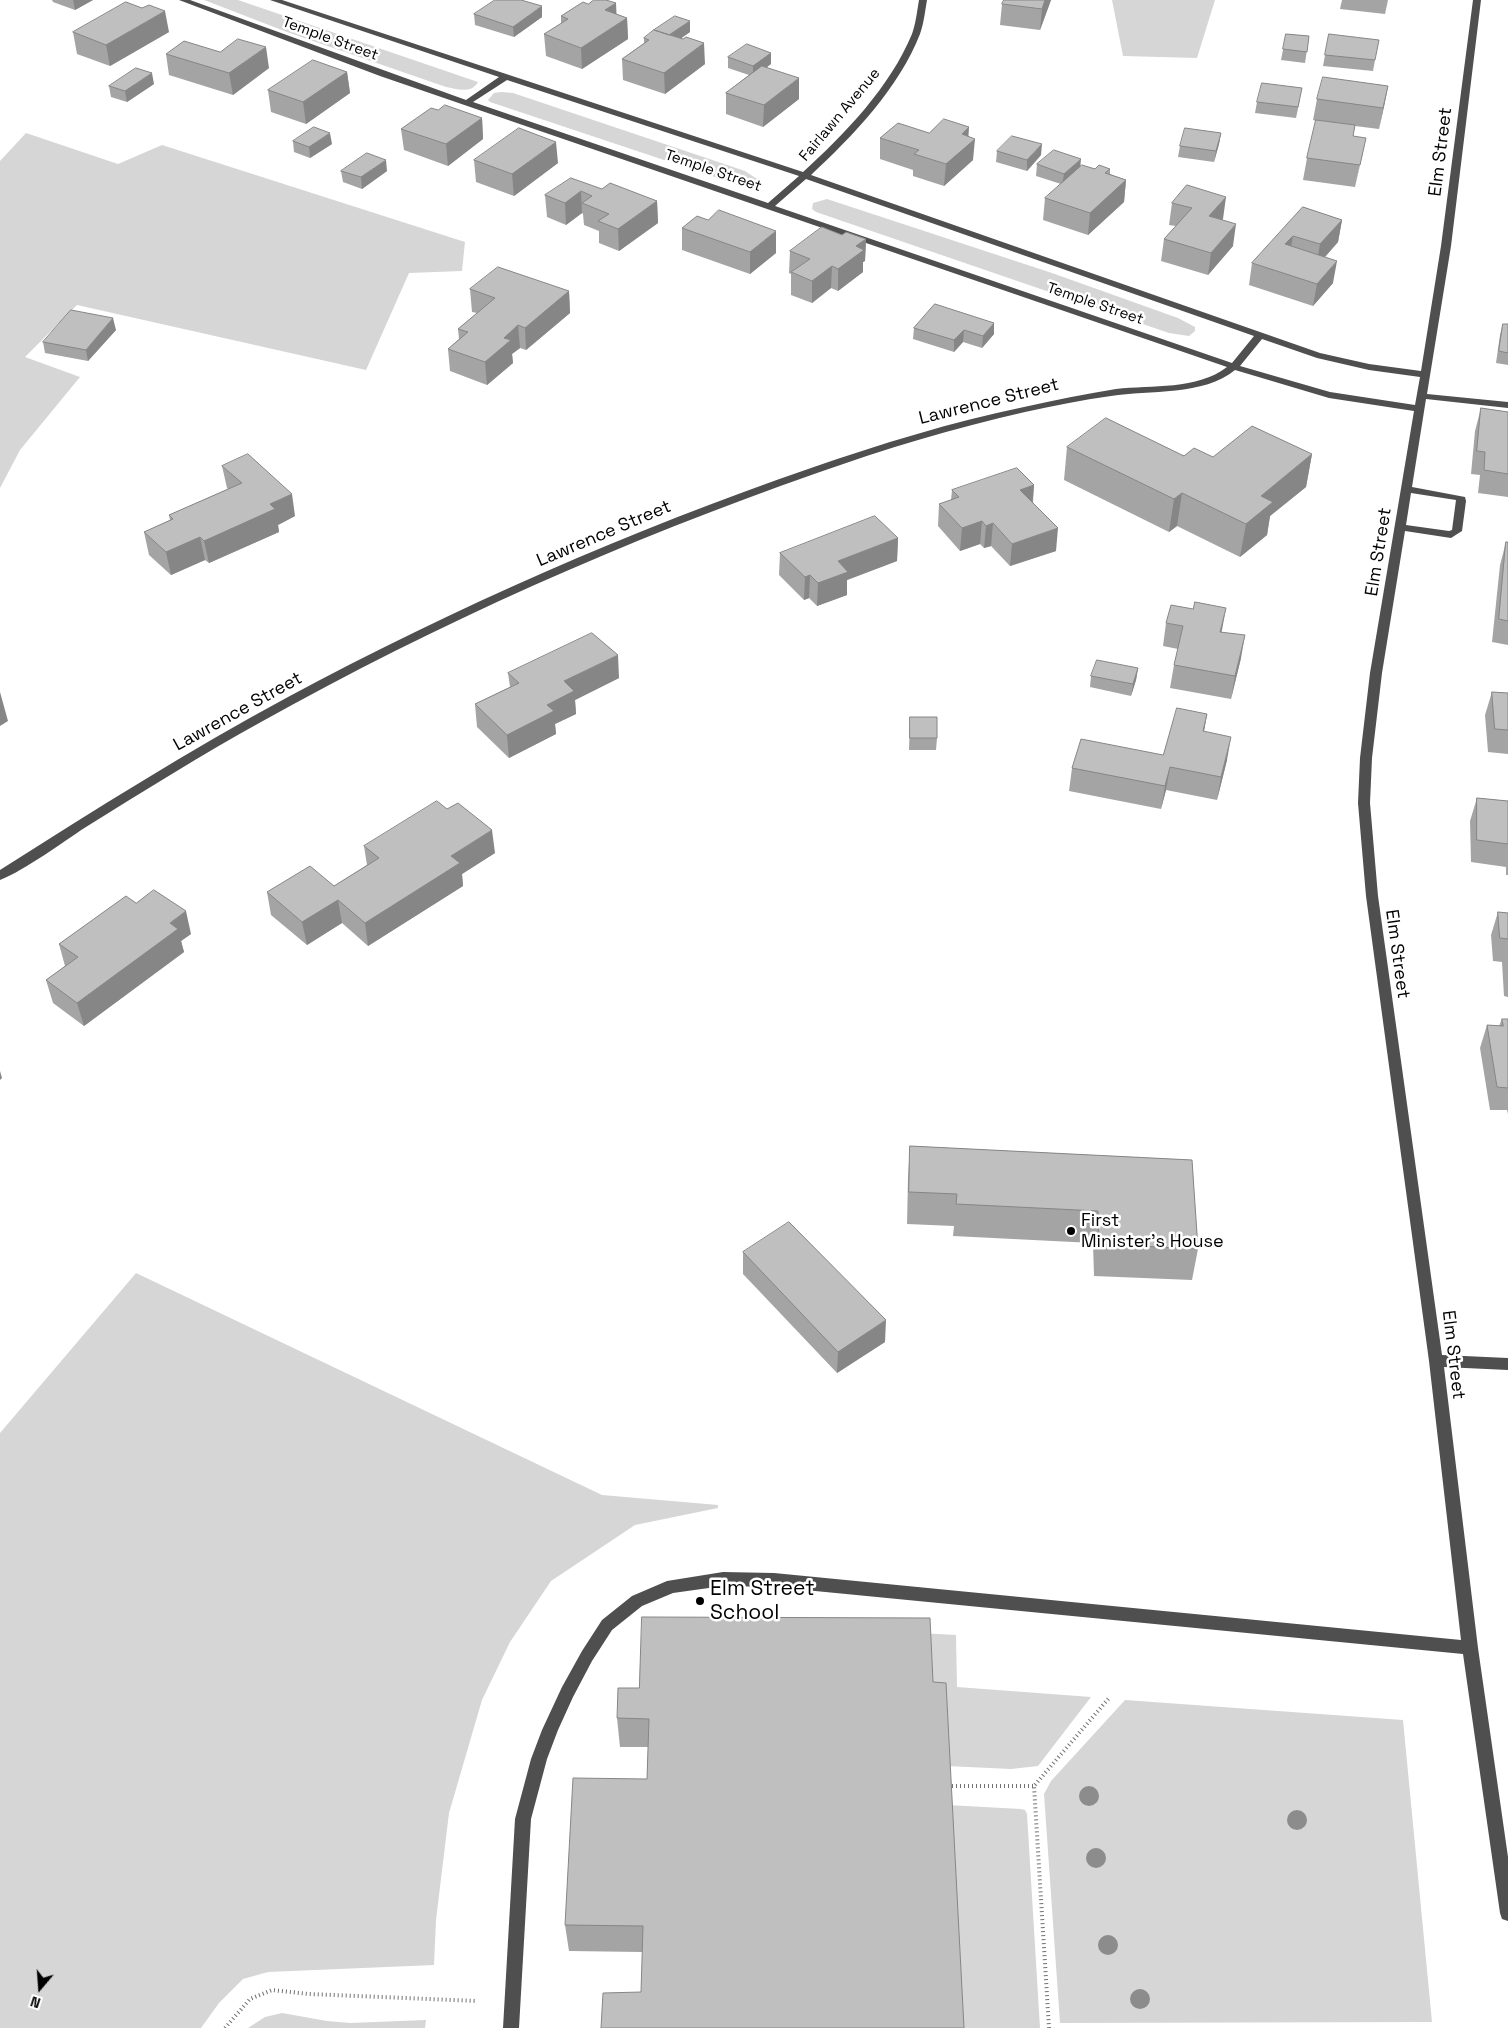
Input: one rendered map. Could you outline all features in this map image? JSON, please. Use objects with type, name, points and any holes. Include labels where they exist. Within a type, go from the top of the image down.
[{"type":"street","name":"Temple Street","points":[[184,0],[302,46],[1293,386],[1329,395],[1421,402]]},
{"type":"street","name":"Temple Street","points":[[274,0],[806,176],[1259,336],[1344,363],[1425,375]]},
{"type":"street","name":"Fairlawn Avenue","points":[[770,206],[806,176],[853,124],[893,74],[916,34],[923,0]]},
{"type":"street","name":"Elm Street","points":[[1477,0],[1451,212],[1376,673],[1366,758],[1364,803],[1372,896],[1436,1361],[1470,1648],[1508,1914]]},
{"type":"street","points":[[468,102],[505,77]]},
{"type":"street","name":"Lawrence Street","points":[[0,876],[150,782],[293,700],[444,623],[598,554],[754,493],[889,446],[957,425],[1061,402],[1205,381],[1222,376],[1234,366],[1259,336]]},
{"type":"street","points":[[1421,402],[1508,405]]},
{"type":"street","points":[[1400,527],[1454,534],[1457,531],[1461,499],[1406,489]]},
{"type":"street","points":[[1436,1361],[1508,1364]]},
{"type":"street","points":[[511,2028],[523,1819],[539,1759],[550,1730],[583,1663],[607,1626],[637,1601],[672,1586],[723,1579],[774,1580],[1470,1648]]},
{"type":"path","points":[[1050,2028],[1034,1786],[1109,1698]]},
{"type":"path","points":[[946,1786],[1034,1786]]},
{"type":"path","points":[[225,2028],[250,1999],[272,1990],[319,1994],[513,2002]]},
{"type":"shaded area","points":[[204,0],[238,0],[478,82],[475,86],[468,89],[446,87],[287,32]]},
{"type":"shaded area","points":[[1112,0],[1215,0],[1197,58],[1123,56]]},
{"type":"shaded area","points":[[494,93],[513,93],[745,171],[757,179],[751,185],[739,185],[488,100]]},
{"type":"shaded area","points":[[26,133],[118,164],[162,145],[465,242],[462,271],[409,273],[366,370],[77,305],[25,357],[80,377],[20,450],[0,488],[0,161]]},
{"type":"shaded area","points":[[827,199],[1052,273],[1178,318],[1195,327],[1195,331],[1189,336],[1169,333],[816,212],[812,209],[813,203]]},
{"type":"shaded area","points":[[136,1273],[602,1495],[718,1505],[718,1508],[635,1525],[551,1581],[510,1642],[482,1700],[449,1813],[436,1920],[434,1965],[268,1972],[243,1979],[219,2003],[201,2028],[0,2028],[0,1433]]},
{"type":"shaded area","points":[[884,1631],[956,1635],[957,1687],[1091,1697],[1038,1766],[1011,1769],[946,1766]]},
{"type":"shaded area","points":[[1125,1700],[1403,1720],[1432,2022],[1060,2023],[1044,1794],[1051,1781]]},
{"type":"shaded area","points":[[947,1805],[1021,1809],[1025,1810],[1027,1814],[1040,2028],[958,2028]]},
{"type":"shaded area","points":[[282,2013],[350,2023],[426,2020],[425,2028],[248,2028],[265,2017]]},
{"type":"building","points":[[495,0],[521,0],[542,6],[513,27],[474,14]]},
{"type":"building","points":[[594,0],[606,0],[616,3],[605,10],[627,18],[581,48],[544,34],[568,19],[561,16],[583,2],[588,4]]},
{"type":"building","points":[[1004,0],[1045,0],[1042,9],[1002,4]]},
{"type":"building","points":[[126,2],[142,8],[149,5],[165,11],[106,45],[73,32]]},
{"type":"building","points":[[675,16],[690,21],[669,35],[654,30]]},
{"type":"building","points":[[654,30],[704,43],[664,73],[622,59],[649,40],[644,38]]},
{"type":"building","points":[[1286,34],[1309,36],[1307,52],[1283,49]]},
{"type":"building","points":[[1329,34],[1379,40],[1375,60],[1325,55]]},
{"type":"building","points":[[238,39],[266,47],[229,73],[166,54],[184,41],[220,52]]},
{"type":"building","points":[[747,44],[771,53],[753,66],[728,57]]},
{"type":"building","points":[[313,60],[347,72],[303,102],[268,90]]},
{"type":"building","points":[[762,66],[799,78],[764,105],[726,93]]},
{"type":"building","points":[[136,68],[152,73],[125,91],[109,86]]},
{"type":"building","points":[[1323,77],[1388,86],[1383,108],[1317,99]]},
{"type":"building","points":[[1262,83],[1302,88],[1298,107],[1257,102]]},
{"type":"building","points":[[445,105],[482,118],[446,144],[401,129],[431,108],[438,110]]},
{"type":"building","points":[[944,119],[969,127],[962,134],[975,139],[946,164],[914,154],[919,150],[880,138],[898,123],[929,133]]},
{"type":"building","points":[[1316,120],[1355,125],[1353,136],[1366,138],[1360,165],[1307,158]]},
{"type":"building","points":[[314,127],[330,133],[309,147],[293,141]]},
{"type":"building","points":[[519,128],[556,142],[512,174],[474,160]]},
{"type":"building","points":[[1185,128],[1221,133],[1216,151],[1180,146]]},
{"type":"building","points":[[1012,136],[1042,144],[1027,160],[997,151]]},
{"type":"building","points":[[1054,150],[1081,159],[1064,174],[1037,164]]},
{"type":"building","points":[[367,153],[386,160],[361,177],[341,171]]},
{"type":"building","points":[[1082,165],[1095,169],[1099,165],[1110,169],[1105,173],[1126,180],[1090,213],[1045,198]]},
{"type":"building","points":[[571,178],[602,189],[610,183],[657,201],[618,229],[598,221],[609,214],[582,203],[592,196],[581,191],[565,203],[545,195]]},
{"type":"building","points":[[1187,185],[1226,197],[1209,216],[1236,224],[1211,253],[1164,239],[1192,208],[1172,203]]},
{"type":"building","points":[[1303,207],[1342,220],[1320,244],[1293,236],[1285,244],[1337,261],[1317,284],[1252,263]]},
{"type":"building","points":[[719,210],[776,231],[750,252],[682,228],[697,216],[708,220]]},
{"type":"building","points":[[822,227],[842,235],[846,232],[866,239],[856,246],[864,250],[838,269],[832,266],[812,281],[791,272],[810,259],[790,251]]},
{"type":"building","points":[[498,267],[569,291],[525,328],[518,325],[504,338],[511,340],[485,362],[448,349],[468,332],[458,329],[495,298],[470,289]]},
{"type":"building","points":[[935,304],[994,323],[983,336],[964,330],[954,340],[914,328]]},
{"type":"building","points":[[71,310],[113,318],[86,350],[43,342]]},
{"type":"building","points":[[1503,324],[1508,324],[1508,353],[1499,351]]},
{"type":"building","points":[[1481,408],[1508,412],[1508,474],[1484,470],[1485,452],[1477,451]]},
{"type":"building","points":[[1106,418],[1184,456],[1194,448],[1213,457],[1252,426],[1312,454],[1261,496],[1273,502],[1246,524],[1182,493],[1174,499],[1067,447]]},
{"type":"building","points":[[248,454],[292,494],[270,504],[275,509],[204,541],[200,537],[166,552],[144,532],[173,519],[169,515],[242,483],[222,466]]},
{"type":"building","points":[[1017,468],[1034,485],[1020,490],[1058,528],[1012,544],[993,523],[986,526],[982,521],[962,528],[939,504],[959,497],[952,490]]},
{"type":"building","points":[[875,516],[898,538],[838,561],[848,572],[818,583],[810,575],[805,577],[780,553]]},
{"type":"building","points":[[1506,542],[1508,542],[1508,621],[1499,619]]},
{"type":"building","points":[[1195,602],[1226,608],[1220,632],[1245,635],[1235,676],[1174,665],[1183,626],[1166,623],[1171,605],[1193,609]]},
{"type":"building","points":[[592,633],[618,655],[564,681],[574,691],[547,705],[554,711],[507,735],[475,704],[519,683],[508,673]]},
{"type":"building","points":[[1097,660],[1138,668],[1133,684],[1091,676]]},
{"type":"building","points":[[1492,692],[1508,693],[1508,730],[1495,729]]},
{"type":"building","points":[[1177,708],[1207,714],[1203,731],[1231,737],[1221,777],[1170,767],[1165,786],[1072,768],[1081,739],[1163,755]]},
{"type":"building","points":[[910,717],[937,717],[937,738],[910,738]]},
{"type":"building","points":[[1477,798],[1508,801],[1508,844],[1477,840]]},
{"type":"building","points":[[437,801],[447,809],[458,803],[492,830],[451,856],[460,863],[365,923],[338,900],[302,922],[267,892],[310,866],[334,886],[379,858],[364,846]]},
{"type":"building","points":[[154,890],[186,911],[170,923],[178,929],[77,1003],[46,980],[78,957],[59,944],[126,896],[136,903]]},
{"type":"building","points":[[1498,912],[1508,913],[1508,939],[1500,938]]},
{"type":"building","points":[[1502,1019],[1508,1019],[1508,1088],[1497,1087],[1487,1025],[1503,1026]]},
{"type":"building","points":[[910,1146],[1192,1160],[1198,1249],[1099,1244],[1098,1211],[956,1204],[957,1194],[909,1192]]},
{"type":"building","points":[[789,1222],[886,1320],[838,1352],[743,1252]]},
{"type":"building","name":"Elm Street School","points":[[642,1617],[930,1618],[933,1682],[946,1683],[964,2028],[601,2028],[603,1993],[641,1992],[643,1926],[565,1925],[573,1778],[647,1779],[649,1719],[617,1718],[618,1688],[639,1688]]},
{"type":"place","name":"First Minister's House","points":[[1071,1231]]},
{"type":"place","name":"Elm Street School","points":[[700,1601]]}]
